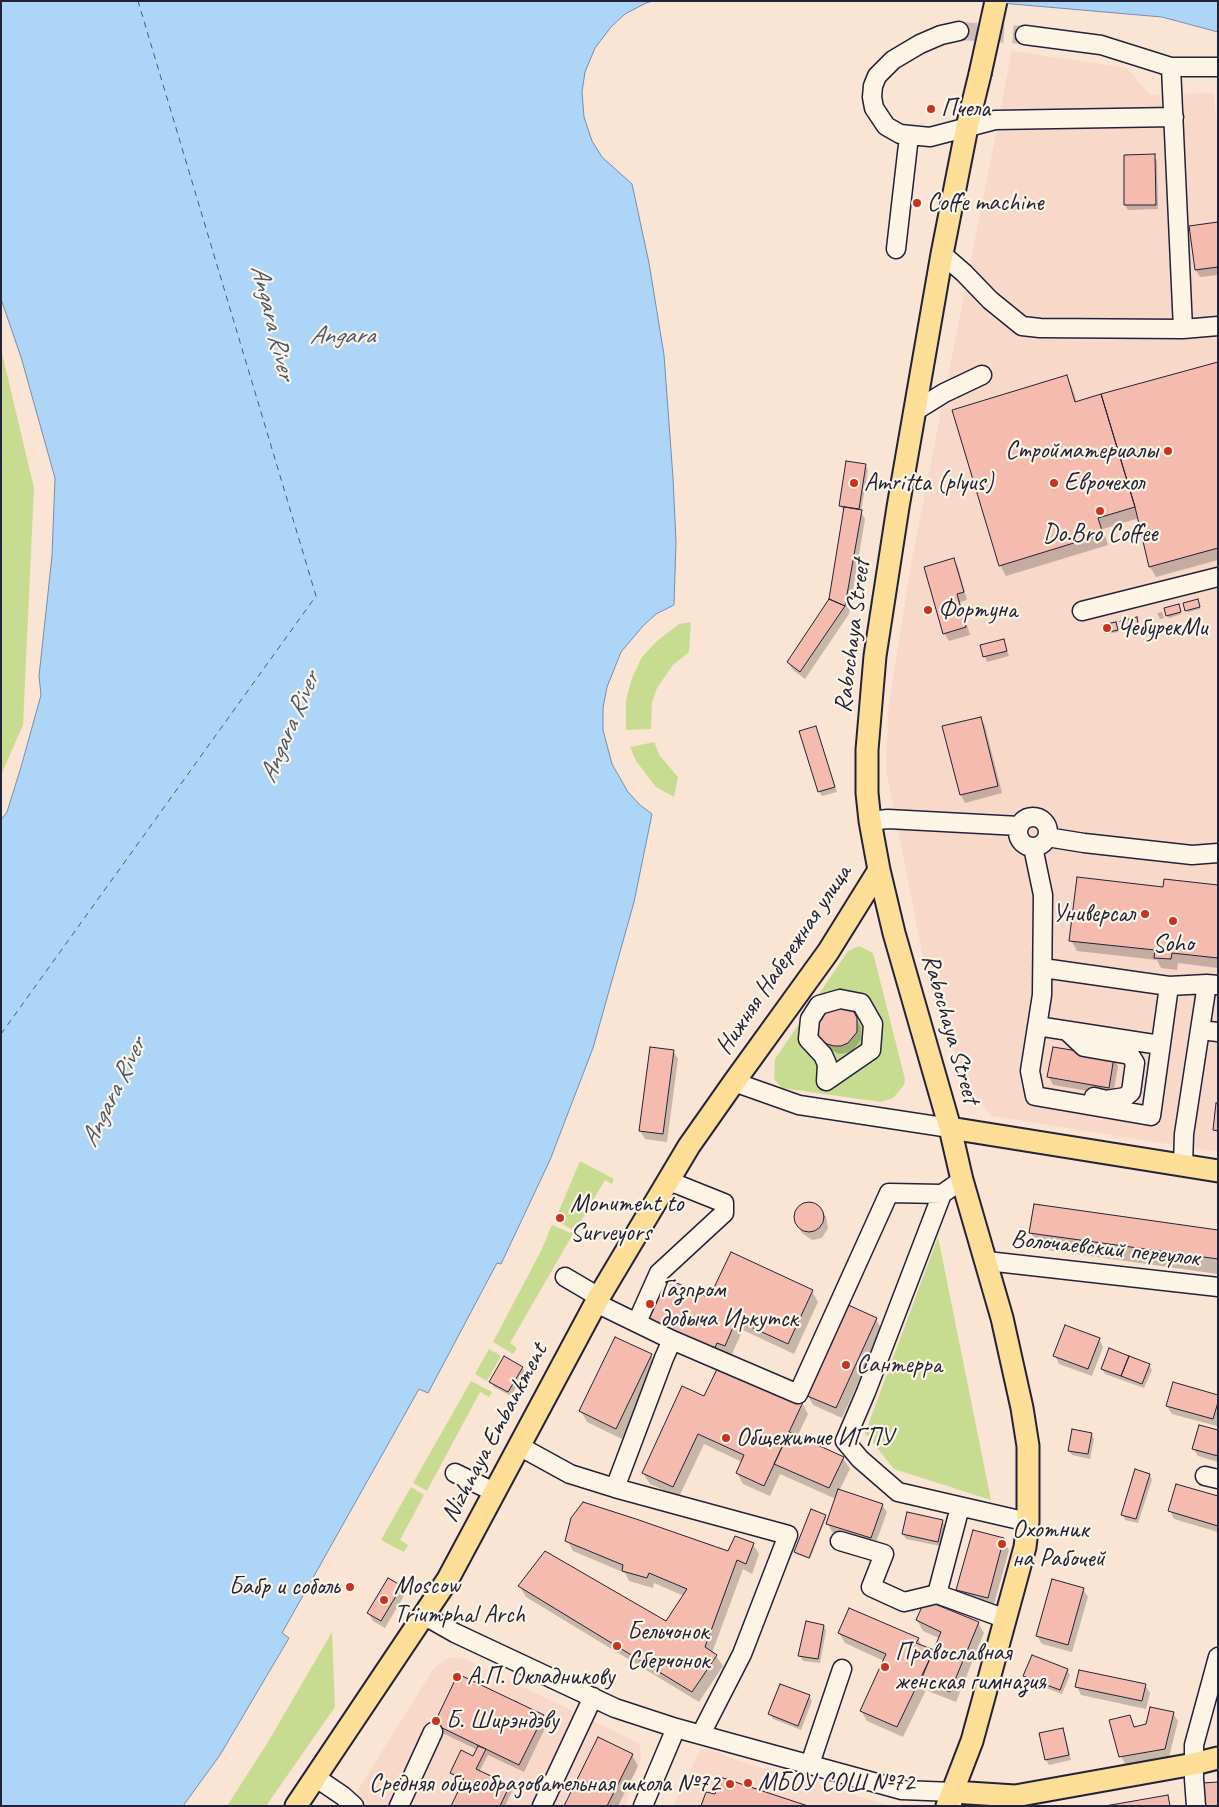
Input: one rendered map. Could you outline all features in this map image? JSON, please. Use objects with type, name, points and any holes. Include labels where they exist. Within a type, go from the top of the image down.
[{"type":"main road","name":"Rabochaya Street","points":[[950,1801],[972,1741],[1025,1547],[1028,1522],[1029,1479],[1027,1436],[1012,1361],[987,1261],[962,1180],[950,1128],[894,933],[879,870],[867,793],[867,750],[875,656],[898,507],[942,254],[967,126],[996,1]]},
{"type":"main road","name":"Нижняя Набережная улица","points":[[734,1082],[828,952],[879,870]]},
{"type":"main road","name":"Nizhnaya Embankment","points":[[296,1806],[448,1579],[598,1300],[689,1146],[734,1082]]},
{"type":"main road","points":[[950,1128],[1218,1171]]},
{"type":"main road","points":[[950,1801],[1015,1796],[1218,1758]]},
{"type":"street","points":[[959,31],[941,35],[920,44],[893,60],[877,76],[873,86],[872,97],[876,113],[886,126],[909,136],[930,137],[995,120],[1174,117]]},
{"type":"street","points":[[1026,35],[1101,45],[1171,67],[1218,67]]},
{"type":"street","points":[[1171,67],[1183,329]]},
{"type":"street","points":[[896,249],[909,136]]},
{"type":"street","points":[[942,254],[964,272],[990,300],[1022,326],[1040,328],[1183,329],[1218,326]]},
{"type":"street","points":[[915,411],[944,393],[982,375]]},
{"type":"street","points":[[1082,611],[1218,577]]},
{"type":"street","points":[[870,821],[888,820],[1019,826],[1027,819],[1037,818],[1045,824],[1047,828],[1040,842],[1043,896],[1042,995],[1030,1071],[1034,1091]]},
{"type":"street","points":[[1019,826],[1021,841],[1029,847],[1040,842],[1084,843],[1192,855],[1218,853]]},
{"type":"street","points":[[1043,968],[1169,986],[1213,984],[1200,1030],[1184,1134],[1183,1165]]},
{"type":"street","points":[[1034,1091],[1151,1116],[1169,986]]},
{"type":"street","points":[[821,1108],[827,1064],[823,1055],[808,1039],[810,1019],[819,1005],[840,999],[861,1003],[874,1024],[871,1050],[826,1081]]},
{"type":"street","points":[[1037,1026],[1160,1045]]},
{"type":"street","points":[[1200,1030],[1218,1032]]},
{"type":"street","points":[[1034,1091],[1083,1094],[1106,1100],[1125,1097],[1131,1092],[1135,1063],[1130,1055],[1084,1047],[1067,1031]]},
{"type":"street","points":[[734,1082],[799,1105],[950,1128]]},
{"type":"street","points":[[962,1180],[942,1194],[866,1392],[845,1441],[860,1459],[898,1492],[1028,1522]]},
{"type":"street","points":[[637,1322],[659,1273],[724,1213],[724,1203],[669,1181]]},
{"type":"street","points":[[565,1277],[598,1300],[672,1340],[798,1394],[889,1193],[942,1194]]},
{"type":"street","name":"Волочаевский переулок","points":[[987,1261],[1218,1287]]},
{"type":"street","points":[[615,1488],[672,1340]]},
{"type":"street","points":[[519,1446],[570,1474],[788,1535],[742,1654],[701,1734]]},
{"type":"street","points":[[455,1473],[494,1492]]},
{"type":"street","points":[[938,1594],[960,1507]]},
{"type":"street","points":[[840,1541],[884,1554],[871,1588],[904,1602],[938,1594],[1006,1619]]},
{"type":"street","points":[[425,1616],[455,1633],[615,1708],[676,1728],[902,1790],[950,1801]]},
{"type":"street","points":[[1196,1806],[1194,1745],[1214,1680],[1218,1657]]},
{"type":"street","points":[[810,1764],[842,1669]]},
{"type":"street","points":[[542,1806],[593,1698]]},
{"type":"street","points":[[643,1806],[676,1728]]},
{"type":"street","points":[[399,1806],[433,1732]]},
{"type":"street","points":[[316,1777],[354,1806]]},
{"type":"shaded area","points":[[1012,51],[1127,68],[1150,95],[1213,93],[1218,128],[1218,1152],[992,1116],[969,1089],[928,983],[886,769],[888,711],[911,565]]},
{"type":"shaded area","points":[[450,1657],[465,1659],[637,1742],[640,1746],[641,1758],[625,1806],[348,1806],[434,1668]]},
{"type":"shaded area","name":"МБОУ СОШ №72","points":[[710,1749],[736,1760],[890,1806],[673,1806],[700,1750]]},
{"type":"green space","points":[[1,349],[34,488],[23,725],[1,775]]},
{"type":"green space","points":[[691,622],[689,652],[673,665],[657,688],[652,702],[651,729],[626,730],[626,700],[632,678],[642,657],[657,641],[679,624]]},
{"type":"green space","points":[[654,742],[660,756],[678,777],[674,797],[656,787],[636,761],[630,747]]},
{"type":"green space","points":[[859,946],[873,953],[905,1079],[904,1085],[893,1098],[881,1102],[782,1088],[774,1079],[775,1059],[848,951]]},
{"type":"green space","points":[[580,1161],[614,1179],[612,1184],[605,1180],[575,1231],[555,1220]]},
{"type":"green space","points":[[552,1225],[573,1234],[510,1343],[517,1348],[513,1354],[493,1342],[541,1251]]},
{"type":"green space","points":[[938,1237],[991,1500],[894,1469],[865,1433]]},
{"type":"green space","points":[[489,1349],[501,1356],[487,1381],[475,1374]]},
{"type":"green space","points":[[471,1381],[492,1392],[489,1397],[480,1392],[427,1491],[413,1483]]},
{"type":"green space","points":[[411,1487],[424,1495],[400,1540],[408,1545],[404,1552],[381,1540]]},
{"type":"green space","points":[[332,1632],[335,1707],[266,1806],[227,1806],[268,1742]]},
{"type":"water","name":"Angara","points":[[1,1],[653,1],[625,14],[611,27],[595,48],[585,72],[582,92],[584,117],[592,141],[602,157],[632,184],[649,263],[664,355],[673,478],[676,542],[674,605],[656,614],[621,652],[607,687],[603,708],[603,730],[612,764],[628,792],[652,814],[634,902],[593,1048],[550,1160],[501,1264],[497,1263],[428,1393],[419,1389],[282,1633],[289,1638],[220,1755],[183,1806],[1,1806],[1,820],[7,812],[41,695],[39,676],[52,556],[55,478],[21,357],[1,299]]},
{"type":"water","points":[[978,1],[1218,1],[1218,32],[1162,17]]},
{"type":"building","points":[[1155,154],[1156,205],[1124,205],[1124,155]]},
{"type":"building","points":[[1218,222],[1218,267],[1195,270],[1189,226]]},
{"type":"building","name":"Стройматериалы","points":[[1218,362],[1218,548],[1149,567],[1135,507],[1101,394]]},
{"type":"building","points":[[1067,375],[1075,402],[1101,394],[1135,507],[1098,518],[1103,534],[999,566],[952,410]]},
{"type":"building","points":[[846,461],[866,464],[859,509],[839,506]]},
{"type":"building","points":[[844,507],[862,510],[845,606],[829,599]]},
{"type":"building","points":[[954,558],[964,592],[957,594],[966,627],[943,634],[924,567]]},
{"type":"building","points":[[829,599],[845,606],[800,672],[787,662]]},
{"type":"building","points":[[1198,599],[1200,607],[1185,611],[1183,603]]},
{"type":"building","points":[[1179,604],[1181,612],[1166,616],[1164,608]]},
{"type":"building","points":[[1137,617],[1138,624],[1122,628],[1120,621]]},
{"type":"building","points":[[1116,622],[1118,630],[1104,633],[1102,625]]},
{"type":"building","points":[[1004,639],[1007,651],[983,657],[980,645]]},
{"type":"building","points":[[981,717],[998,786],[960,795],[942,726]]},
{"type":"building","points":[[816,726],[835,787],[818,792],[799,731]]},
{"type":"building","name":"Универсал","points":[[1077,877],[1163,887],[1164,879],[1218,885],[1218,958],[1172,953],[1171,959],[1154,958],[1155,950],[1069,941]]},
{"type":"building","points":[[843,1004],[854,1012],[857,1018],[857,1032],[848,1043],[841,1046],[827,1044],[817,1034],[819,1012]]},
{"type":"building","points":[[650,1047],[674,1050],[663,1134],[639,1131]]},
{"type":"building","points":[[1053,1047],[1114,1057],[1109,1088],[1047,1077]]},
{"type":"building","points":[[1216,1103],[1218,1103],[1218,1131],[1213,1130]]},
{"type":"building","points":[[809,1202],[820,1206],[824,1217],[820,1228],[809,1232],[798,1228],[794,1217],[798,1206]]},
{"type":"building","points":[[1034,1204],[1218,1230],[1218,1259],[1029,1233]]},
{"type":"building","points":[[731,1252],[813,1290],[788,1344],[736,1320],[725,1346],[717,1343],[713,1352],[642,1319],[662,1276],[709,1298]]},
{"type":"building","points":[[846,1304],[877,1318],[836,1408],[805,1395]]},
{"type":"building","points":[[1065,1325],[1100,1338],[1088,1369],[1053,1356]]},
{"type":"building","points":[[615,1337],[652,1354],[616,1429],[579,1411]]},
{"type":"building","points":[[1109,1348],[1129,1356],[1121,1376],[1101,1369]]},
{"type":"building","points":[[504,1356],[523,1367],[508,1392],[489,1382]]},
{"type":"building","points":[[1129,1356],[1150,1364],[1142,1384],[1121,1376]]},
{"type":"building","points":[[720,1363],[803,1402],[764,1486],[736,1473],[744,1455],[698,1434],[673,1487],[642,1473],[682,1386],[704,1396]]},
{"type":"building","points":[[1173,1382],[1218,1395],[1213,1419],[1166,1406]]},
{"type":"building","points":[[1199,1425],[1218,1430],[1218,1456],[1192,1449]]},
{"type":"building","points":[[1072,1429],[1092,1433],[1088,1454],[1068,1451]]},
{"type":"building","points":[[789,1432],[844,1457],[829,1488],[774,1464]]},
{"type":"building","points":[[1135,1469],[1150,1474],[1136,1519],[1121,1515]]},
{"type":"building","points":[[1176,1484],[1218,1496],[1218,1526],[1168,1511]]},
{"type":"building","points":[[838,1489],[883,1504],[871,1538],[826,1524]]},
{"type":"building","points":[[583,1502],[728,1551],[735,1536],[754,1543],[746,1564],[737,1560],[705,1647],[717,1655],[692,1692],[518,1586],[545,1551],[666,1621],[687,1589],[649,1573],[647,1578],[622,1571],[623,1565],[565,1541],[571,1518]]},
{"type":"building","points":[[811,1509],[826,1515],[809,1558],[794,1552]]},
{"type":"building","points":[[907,1512],[943,1520],[938,1542],[902,1534]]},
{"type":"building","points":[[973,1530],[1004,1538],[988,1598],[956,1590]]},
{"type":"building","name":"Moscow Triumphal Arch","points":[[388,1578],[402,1586],[381,1621],[367,1613]]},
{"type":"building","points":[[1052,1579],[1084,1588],[1068,1645],[1036,1636]]},
{"type":"building","points":[[925,1600],[979,1622],[950,1692],[921,1680],[941,1632],[916,1620]]},
{"type":"building","points":[[849,1608],[919,1638],[916,1643],[934,1650],[897,1727],[860,1711],[886,1654],[838,1633]]},
{"type":"building","points":[[806,1621],[824,1625],[818,1659],[798,1656]]},
{"type":"building","points":[[1032,1655],[1068,1669],[1060,1690],[1023,1676]]},
{"type":"building","points":[[1079,1670],[1146,1684],[1142,1701],[1075,1687]]},
{"type":"building","points":[[458,1674],[544,1715],[519,1765],[434,1724]]},
{"type":"building","points":[[780,1684],[810,1695],[798,1726],[768,1714]]},
{"type":"building","points":[[1150,1707],[1174,1712],[1165,1749],[1119,1757],[1109,1720],[1130,1715],[1134,1727],[1146,1724]]},
{"type":"building","points":[[1063,1728],[1069,1755],[1045,1760],[1039,1733]]},
{"type":"building","points":[[598,1737],[633,1754],[607,1806],[564,1806]]},
{"type":"building","points":[[478,1746],[486,1749],[476,1769],[510,1785],[500,1806],[451,1806],[464,1779],[450,1773],[461,1750],[473,1756]]},
{"type":"building","name":"Средняя общеобразовательная школа №72","points":[[720,1777],[808,1806],[701,1806],[706,1792],[715,1794]]},
{"type":"building","points":[[1218,1782],[1218,1806],[1204,1806],[1203,1783]]},
{"type":"building","points":[[1168,1795],[1170,1806],[1105,1806]]},
{"type":"ferry route","points":[[1,1034],[316,596],[138,1]]},
{"type":"tunnel","points":[[959,31],[1025,35]]},
{"type":"place","name":"Пчела","points":[[931,109]]},
{"type":"place","name":"Coffe machine","points":[[917,203]]},
{"type":"place","name":"Стройматериалы","points":[[1168,451]]},
{"type":"place","name":"Amritta (plyus)","points":[[854,483]]},
{"type":"place","name":"Еврочехол","points":[[1054,483]]},
{"type":"place","name":"Do.Bro Coffee","points":[[1100,511]]},
{"type":"place","name":"Фортуна","points":[[928,610]]},
{"type":"place","name":"ЧебурекМи","points":[[1107,628]]},
{"type":"place","name":"Универсал","points":[[1145,914]]},
{"type":"place","name":"Soho","points":[[1173,921]]},
{"type":"place","name":"Monument to Surveyors","points":[[560,1218]]},
{"type":"place","name":"Газпром добыча Иркутск","points":[[650,1304]]},
{"type":"place","name":"Сантерра","points":[[846,1365]]},
{"type":"place","name":"Общежитие ИГПУ","points":[[726,1438]]},
{"type":"place","name":"Охотник на Рабочей","points":[[1002,1544]]},
{"type":"place","name":"Бабр и соболь","points":[[350,1587]]},
{"type":"place","name":"Moscow Triumphal Arch","points":[[384,1600]]},
{"type":"place","name":"Бельчонок Сберчонок","points":[[617,1646]]},
{"type":"place","name":"Православная женская гимназия","points":[[885,1667]]},
{"type":"place","name":"А.П. Окладникову","points":[[457,1677]]},
{"type":"place","name":"Б. Ширэндэву","points":[[436,1721]]},
{"type":"place","name":"МБОУ СОШ №72","points":[[748,1783]]},
{"type":"place","name":"Средняя общеобразовательная школа №72","points":[[730,1784]]},
{"type":"water label","name":"Angara River","points":[[272,322]]},
{"type":"water label","name":"Angara River","points":[[290,728]]},
{"type":"water label","name":"Angara River","points":[[114,1093]]}]
